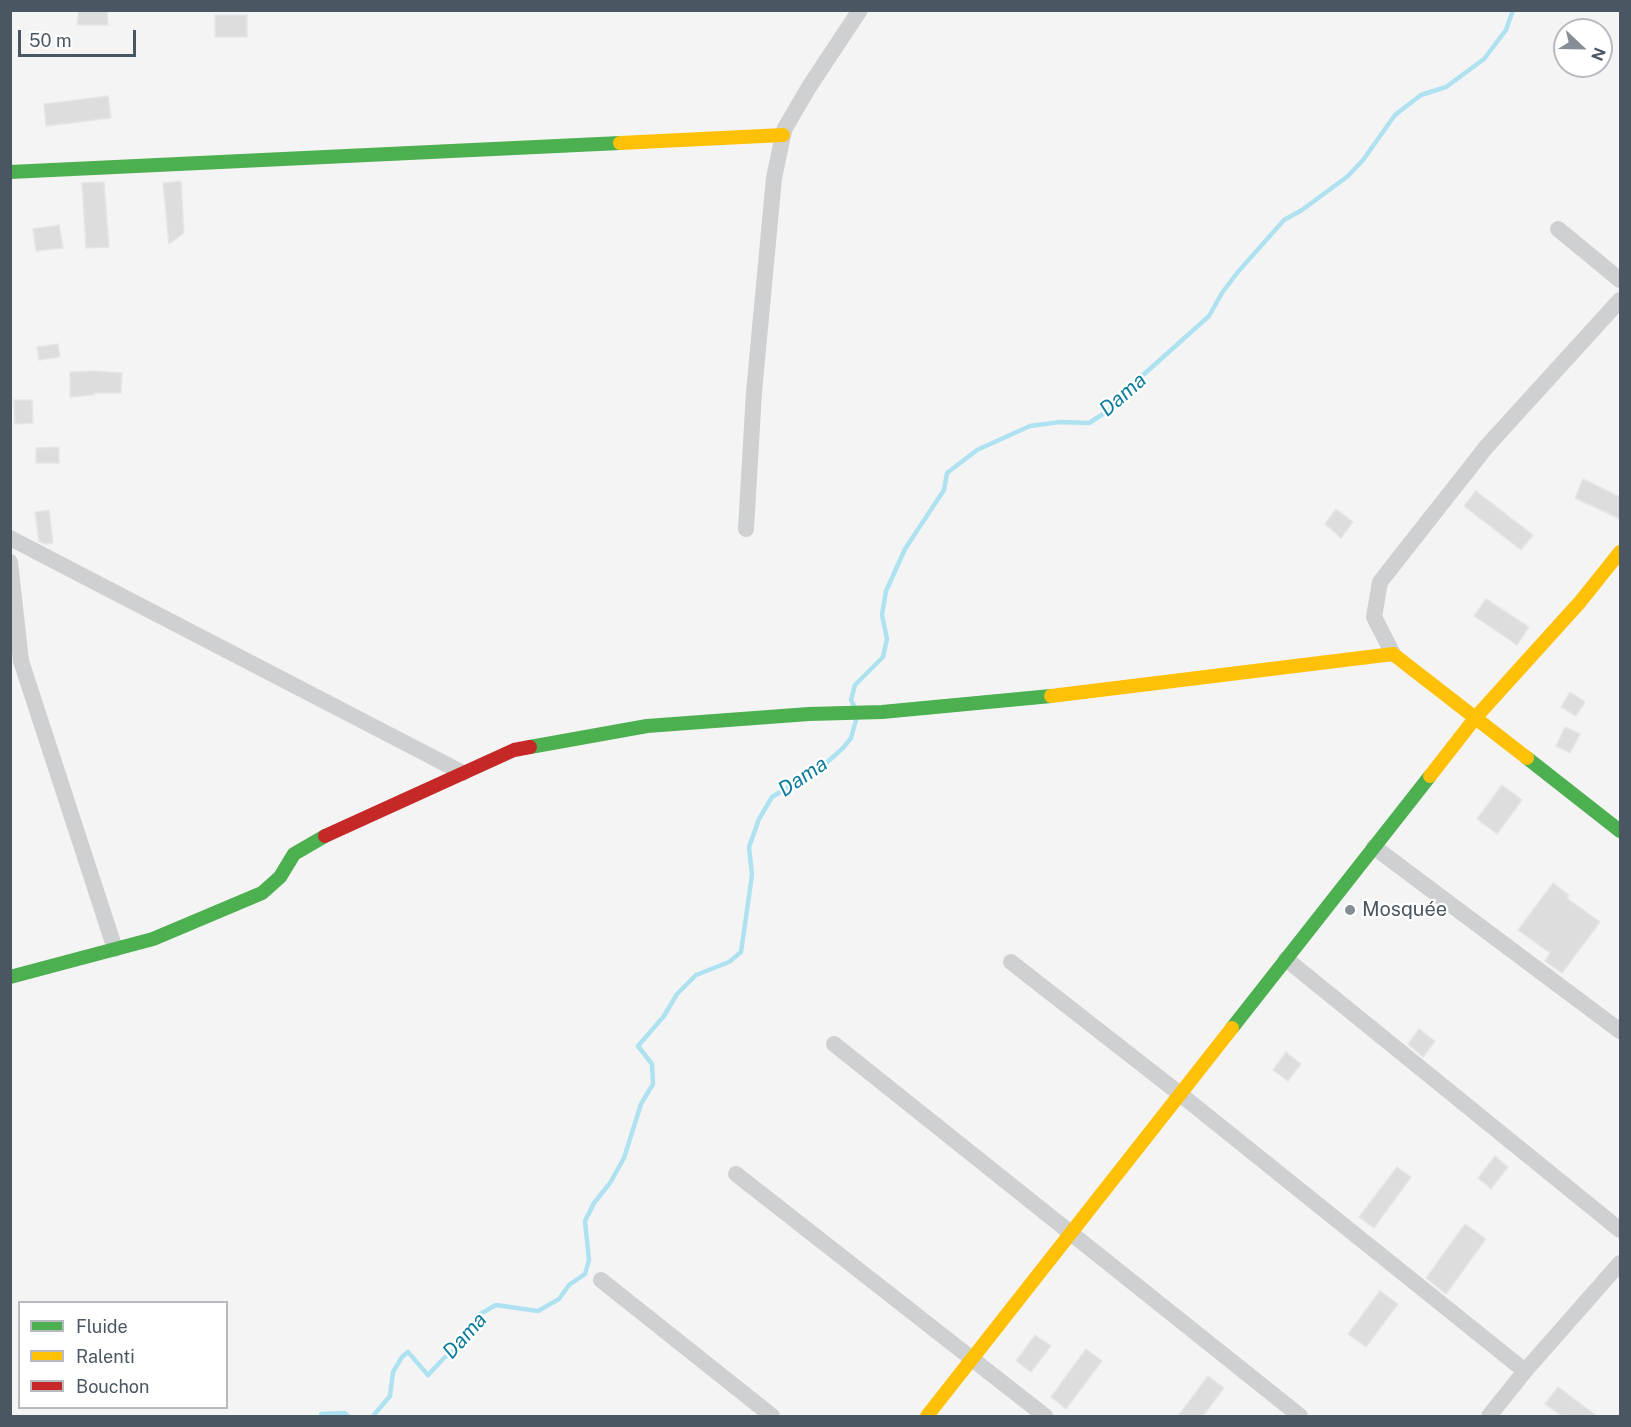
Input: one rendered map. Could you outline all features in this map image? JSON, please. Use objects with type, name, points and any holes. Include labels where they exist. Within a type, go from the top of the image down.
[{"type":"street","points":[[746,529],[758,345],[774,178],[783,135],[809,87],[860,10]]},
{"type":"street","points":[[10,172],[783,135]]},
{"type":"street","points":[[1558,229],[1620,280]]},
{"type":"street","points":[[1620,300],[1488,446],[1380,582],[1374,617],[1393,654],[1620,831]]},
{"type":"street","points":[[10,538],[463,772]]},
{"type":"street","points":[[927,1416],[1476,717],[1580,602],[1620,552]]},
{"type":"street","points":[[10,562],[21,662],[115,949]]},
{"type":"street","points":[[10,977],[153,939],[262,893],[280,877],[294,854],[310,843],[514,750],[647,726],[809,714],[882,712],[1085,693],[1393,654]]},
{"type":"street","points":[[1374,847],[1620,1031]]},
{"type":"street","points":[[1286,959],[1620,1230]]},
{"type":"street","points":[[1011,962],[1180,1094],[1525,1371]]},
{"type":"street","points":[[834,1044],[1300,1416]]},
{"type":"street","points":[[736,1174],[1045,1416]]},
{"type":"street","points":[[1489,1416],[1525,1371],[1620,1263]]},
{"type":"street","points":[[601,1280],[772,1416]]},
{"type":"building","points":[[79,10],[107,10],[108,25],[77,25]]},
{"type":"building","points":[[215,15],[247,15],[247,37],[215,37]]},
{"type":"building","points":[[108,96],[111,118],[46,126],[44,104]]},
{"type":"building","points":[[181,181],[184,233],[169,244],[163,183]]},
{"type":"building","points":[[104,182],[109,247],[86,248],[82,183]]},
{"type":"building","points":[[59,225],[63,248],[36,251],[33,229]]},
{"type":"building","points":[[58,344],[60,357],[39,360],[37,347]]},
{"type":"building","points":[[70,372],[122,373],[121,393],[94,393],[94,395],[70,397]]},
{"type":"building","points":[[14,400],[32,400],[33,423],[15,424]]},
{"type":"building","points":[[59,447],[59,463],[36,463],[36,448]]},
{"type":"building","points":[[1583,479],[1620,497],[1620,519],[1575,498]]},
{"type":"building","points":[[1476,491],[1533,535],[1521,550],[1464,506]]},
{"type":"building","points":[[1336,509],[1353,522],[1341,538],[1325,524]]},
{"type":"building","points":[[49,510],[53,543],[45,544],[39,541],[35,512]]},
{"type":"building","points":[[1486,599],[1529,627],[1517,645],[1474,616]]},
{"type":"building","points":[[1570,692],[1585,702],[1576,716],[1561,707]]},
{"type":"building","points":[[1565,727],[1580,734],[1570,753],[1556,746]]},
{"type":"building","points":[[1502,785],[1522,800],[1497,834],[1477,819]]},
{"type":"building","points":[[1553,883],[1569,895],[1567,898],[1600,922],[1562,973],[1545,961],[1550,953],[1518,930]]},
{"type":"building","points":[[1419,1029],[1435,1041],[1423,1057],[1408,1044]]},
{"type":"building","points":[[1286,1052],[1301,1064],[1288,1081],[1273,1070]]},
{"type":"building","points":[[1495,1156],[1508,1167],[1491,1189],[1478,1178]]},
{"type":"building","points":[[1397,1167],[1411,1177],[1374,1228],[1359,1217]]},
{"type":"building","points":[[1465,1224],[1486,1239],[1446,1294],[1426,1278]]},
{"type":"building","points":[[1380,1291],[1398,1304],[1366,1347],[1348,1334]]},
{"type":"building","points":[[1035,1335],[1051,1346],[1031,1372],[1016,1361]]},
{"type":"building","points":[[1086,1349],[1102,1361],[1066,1409],[1051,1397]]},
{"type":"building","points":[[1208,1376],[1224,1388],[1203,1416],[1178,1416]]},
{"type":"building","points":[[1558,1387],[1597,1416],[1562,1416],[1545,1404]]},
{"type":"waterway","name":"Dama","points":[[854,706],[851,700],[855,685],[883,657],[887,639],[882,615],[886,591],[905,549],[944,490],[947,473],[977,450],[1030,426],[1060,422],[1089,423],[1108,411],[1142,376],[1209,316],[1237,273],[1284,220],[1302,210],[1348,176],[1363,160],[1395,115],[1421,95],[1446,87],[1484,59],[1506,30],[1513,10]]},
{"type":"waterway","name":"Dama","points":[[373,1416],[390,1396],[393,1372],[408,1352],[428,1375],[454,1351],[480,1314],[496,1305],[538,1311],[559,1299],[569,1285],[585,1274],[589,1260],[585,1221],[594,1203],[610,1183],[624,1158],[641,1104],[653,1084],[652,1064],[638,1046],[664,1016],[677,994],[696,975],[729,962],[741,952],[752,875],[749,847],[759,819],[772,797],[823,766],[843,748],[851,738],[856,720]]},
{"type":"waterway","name":"Dama","points":[[321,1416],[321,1414],[345,1413],[348,1416]]},
{"type":"traffic: fast","points":[[10,172],[620,143]]},
{"type":"traffic: fast","points":[[530,747],[647,726],[809,714],[882,712],[1051,696]]},
{"type":"traffic: fast","points":[[1527,758],[1620,831]]},
{"type":"traffic: fast","points":[[1232,1028],[1430,776]]},
{"type":"traffic: fast","points":[[10,977],[153,939],[262,893],[280,877],[294,854],[325,836]]},
{"type":"traffic: slow","points":[[620,143],[783,135]]},
{"type":"traffic: slow","points":[[1430,776],[1476,717],[1580,602],[1620,552]]},
{"type":"traffic: slow","points":[[1051,696],[1393,654],[1527,758]]},
{"type":"traffic: slow","points":[[927,1416],[1232,1028]]},
{"type":"traffic: jam","points":[[325,836],[514,750],[530,747]]},
{"type":"place","name":"Mosquée","points":[[1350,910]]}]
